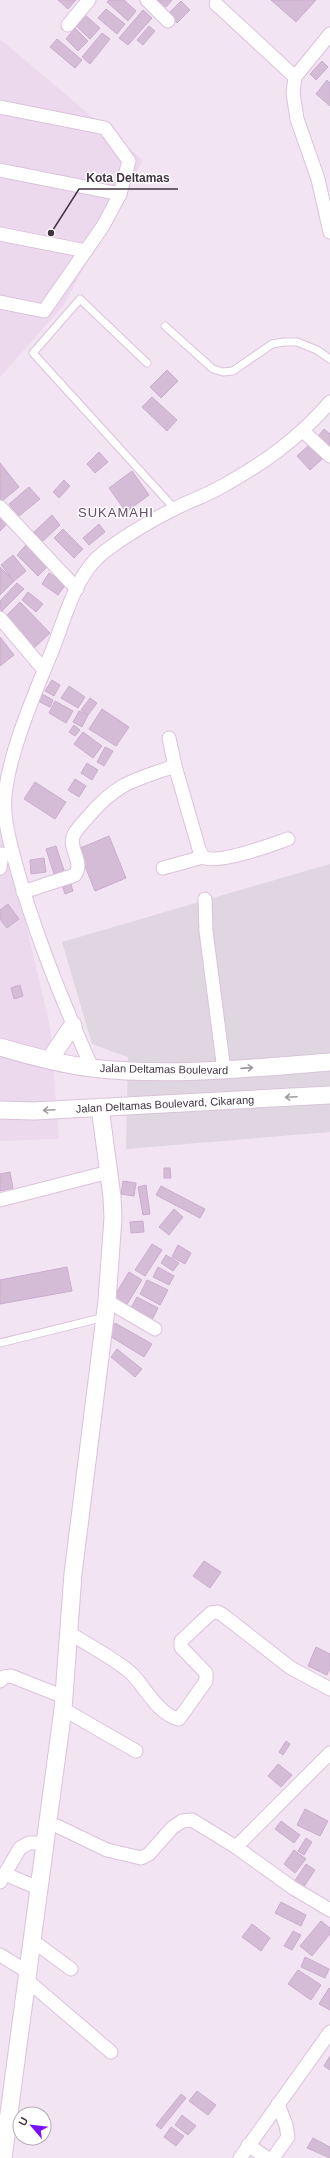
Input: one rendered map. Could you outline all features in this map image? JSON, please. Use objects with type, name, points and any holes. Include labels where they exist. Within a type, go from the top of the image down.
[{"type":"street","points":[[68,25],[89,0]]},
{"type":"street","points":[[146,0],[168,20]]},
{"type":"street","points":[[216,4],[295,77]]},
{"type":"street","points":[[330,34],[295,77],[292,92],[293,105],[318,179],[330,232]]},
{"type":"street","points":[[0,107],[105,128],[129,161],[120,194],[86,251],[44,311],[0,302]]},
{"type":"street","points":[[0,170],[120,194]]},
{"type":"street","points":[[0,234],[86,251]]},
{"type":"street","points":[[92,1068],[73,1025],[23,892],[7,829],[5,798],[15,752],[44,670],[77,589],[88,569],[102,554],[148,522],[174,508],[218,489],[252,469],[304,432],[330,402]]},
{"type":"street","points":[[304,432],[330,456]]},
{"type":"street","points":[[0,507],[77,589]]},
{"type":"street","points":[[0,618],[44,670]]},
{"type":"street","points":[[169,738],[175,766],[199,849],[203,857]]},
{"type":"street","points":[[23,892],[75,875],[79,870],[79,864],[73,845],[73,837],[103,799],[131,781],[175,766]]},
{"type":"street","points":[[163,868],[203,857],[212,860],[245,853],[288,839]]},
{"type":"street","points":[[0,854],[2,854],[0,868]]},
{"type":"street","points":[[205,899],[206,931],[224,1070]]},
{"type":"street","points":[[50,1059],[73,1025]]},
{"type":"street","name":"Jalan Deltamas Boulevard","points":[[0,1047],[92,1068],[224,1070],[330,1062]]},
{"type":"street","name":"Jalan Deltamas Boulevard, Cikarang","points":[[0,1110],[34,1111],[330,1096]]},
{"type":"street","points":[[3,2158],[40,1889],[63,1703],[78,1527],[106,1309],[113,1218],[109,1172],[100,1107]]},
{"type":"street","points":[[0,1200],[109,1172]]},
{"type":"street","points":[[106,1309],[155,1329]]},
{"type":"street","points":[[68,1632],[132,1675],[148,1696],[173,1718],[179,1719],[206,1681],[206,1674],[181,1647],[180,1641],[214,1612],[223,1615],[291,1668],[330,1689]]},
{"type":"street","points":[[0,1681],[4,1677],[11,1676],[63,1703],[136,1751]]},
{"type":"street","points":[[236,1847],[330,1753]]},
{"type":"street","points":[[48,1824],[57,1826],[107,1850],[141,1858],[149,1854],[172,1828],[186,1820],[192,1820],[236,1847],[293,1888],[330,1910]]},
{"type":"street","points":[[40,1889],[2,1878],[20,1848],[24,1845],[45,1843]]},
{"type":"street","points":[[33,1941],[71,1968]]},
{"type":"street","points":[[0,1955],[28,1976],[111,2052]]},
{"type":"street","points":[[240,2158],[330,2032]]},
{"type":"street","points":[[273,2158],[288,2137],[286,2125],[278,2104]]},
{"type":"street","points":[[248,2145],[267,2158]]},
{"type":"lane","points":[[147,363],[80,299],[76,300],[33,353],[174,508]]},
{"type":"lane","points":[[164,326],[213,369],[223,372],[233,371],[272,344],[284,342],[296,342],[317,350],[330,359]]},
{"type":"lane","points":[[0,1343],[106,1309]]},
{"type":"shaded area","points":[[0,39],[143,160],[63,306],[0,377]]},
{"type":"shaded area","points":[[0,829],[5,855],[19,894],[50,1027],[59,1139],[0,1141]]},
{"type":"shaded area","points":[[330,864],[330,1132],[126,1149],[128,1057],[92,1044],[62,942]]},
{"type":"building","points":[[58,0],[76,0],[68,9]]},
{"type":"building","points":[[109,0],[124,0],[136,11],[128,21],[107,2]]},
{"type":"building","points":[[158,0],[172,0],[166,7]]},
{"type":"building","points":[[271,0],[316,0],[296,22]]},
{"type":"building","points":[[181,1],[190,10],[177,23],[168,14]]},
{"type":"building","points":[[106,9],[125,24],[117,34],[98,18]]},
{"type":"building","points":[[143,10],[152,18],[128,45],[119,38]]},
{"type":"building","points":[[85,15],[100,28],[90,39],[75,25]]},
{"type":"building","points":[[149,26],[155,31],[143,45],[137,40]]},
{"type":"building","points":[[75,28],[88,41],[78,51],[66,39]]},
{"type":"building","points":[[102,33],[110,39],[90,64],[82,57]]},
{"type":"building","points":[[57,39],[82,60],[75,68],[50,47]]},
{"type":"building","points":[[322,61],[328,67],[316,80],[310,74]]},
{"type":"building","points":[[327,80],[330,83],[330,106],[316,94]]},
{"type":"building","points":[[167,370],[178,381],[161,398],[150,387]]},
{"type":"building","points":[[152,397],[177,420],[167,431],[142,407]]},
{"type":"building","points":[[324,429],[330,434],[330,450],[316,439]]},
{"type":"building","points":[[309,445],[322,459],[310,470],[297,456]]},
{"type":"building","points":[[99,452],[108,462],[95,473],[87,464]]},
{"type":"building","points":[[0,463],[19,487],[2,501],[0,499]]},
{"type":"building","points":[[132,471],[149,495],[126,512],[109,488]]},
{"type":"building","points":[[64,480],[70,486],[59,498],[53,492]]},
{"type":"building","points":[[29,487],[40,499],[19,516],[9,504]]},
{"type":"building","points":[[52,515],[60,525],[43,541],[34,532]]},
{"type":"building","points":[[0,516],[8,523],[0,531]]},
{"type":"building","points":[[99,524],[105,532],[89,545],[83,538]]},
{"type":"building","points":[[63,529],[83,549],[74,558],[54,538]]},
{"type":"building","points":[[26,545],[48,566],[38,576],[17,555]]},
{"type":"building","points":[[13,555],[26,571],[14,581],[1,565]]},
{"type":"building","points":[[0,567],[14,581],[0,595]]},
{"type":"building","points":[[49,573],[66,584],[58,595],[42,584]]},
{"type":"building","points":[[17,583],[24,589],[1,612],[0,601]]},
{"type":"building","points":[[28,592],[43,604],[36,612],[22,600]]},
{"type":"building","points":[[20,602],[50,633],[34,648],[5,617]]},
{"type":"building","points":[[0,637],[14,655],[0,666]]},
{"type":"building","points":[[52,680],[60,685],[54,696],[45,691]]},
{"type":"building","points":[[69,686],[85,697],[78,708],[61,698]]},
{"type":"building","points":[[42,694],[53,700],[50,707],[38,701]]},
{"type":"building","points":[[90,698],[97,703],[88,715],[81,710]]},
{"type":"building","points":[[55,701],[73,711],[66,723],[49,713]]},
{"type":"building","points":[[102,709],[129,727],[116,746],[89,729]]},
{"type":"building","points":[[79,711],[88,715],[82,727],[73,722]]},
{"type":"building","points":[[74,725],[80,730],[75,736],[69,732]]},
{"type":"building","points":[[83,732],[102,746],[93,758],[74,744]]},
{"type":"building","points":[[105,747],[113,751],[104,766],[97,762]]},
{"type":"building","points":[[87,763],[98,770],[92,780],[81,773]]},
{"type":"building","points":[[75,779],[86,786],[79,797],[68,790]]},
{"type":"building","points":[[35,782],[66,802],[55,819],[24,799]]},
{"type":"building","points":[[109,836],[126,878],[95,891],[78,849]]},
{"type":"building","points":[[56,846],[64,870],[54,874],[46,849]]},
{"type":"building","points":[[44,858],[46,872],[31,874],[30,860]]},
{"type":"building","points":[[70,881],[73,891],[65,894],[62,884]]},
{"type":"building","points":[[8,904],[19,919],[7,928],[0,919],[0,910]]},
{"type":"building","points":[[20,985],[23,996],[14,999],[11,988]]},
{"type":"building","points":[[164,1168],[170,1168],[171,1178],[164,1178]]},
{"type":"building","points":[[10,1172],[13,1188],[0,1191],[0,1174]]},
{"type":"building","points":[[123,1181],[136,1183],[134,1196],[121,1194]]},
{"type":"building","points":[[146,1185],[150,1214],[143,1215],[138,1187]]},
{"type":"building","points":[[161,1186],[205,1209],[200,1218],[156,1195]]},
{"type":"building","points":[[174,1209],[183,1217],[169,1235],[159,1227]]},
{"type":"building","points":[[143,1221],[144,1232],[131,1233],[130,1222]]},
{"type":"building","points":[[152,1244],[162,1250],[145,1276],[135,1270]]},
{"type":"building","points":[[178,1245],[191,1253],[185,1264],[172,1257]]},
{"type":"building","points":[[166,1255],[179,1263],[173,1271],[161,1263]]},
{"type":"building","points":[[67,1267],[72,1291],[0,1304],[0,1280]]},
{"type":"building","points":[[158,1267],[174,1276],[169,1285],[153,1277]]},
{"type":"building","points":[[129,1272],[142,1280],[124,1309],[112,1300]]},
{"type":"building","points":[[147,1280],[168,1290],[160,1305],[140,1294]]},
{"type":"building","points":[[137,1297],[158,1308],[152,1320],[131,1308]]},
{"type":"building","points":[[115,1323],[152,1344],[144,1357],[108,1335]]},
{"type":"building","points":[[117,1349],[142,1369],[135,1377],[111,1357]]},
{"type":"building","points":[[204,1561],[221,1572],[210,1588],[193,1576]]},
{"type":"building","points":[[316,1647],[330,1654],[330,1668],[327,1675],[308,1666]]},
{"type":"building","points":[[286,1741],[290,1744],[283,1755],[279,1752]]},
{"type":"building","points":[[278,1764],[292,1775],[281,1787],[268,1776]]},
{"type":"building","points":[[305,1809],[328,1821],[320,1836],[297,1825]]},
{"type":"building","points":[[281,1821],[300,1835],[294,1843],[275,1829]]},
{"type":"building","points":[[306,1838],[312,1842],[304,1855],[298,1851]]},
{"type":"building","points":[[294,1850],[306,1859],[295,1873],[284,1864]]},
{"type":"building","points":[[306,1864],[315,1870],[303,1888],[294,1882]]},
{"type":"building","points":[[281,1902],[306,1915],[301,1926],[275,1913]]},
{"type":"building","points":[[321,1921],[330,1928],[330,1934],[312,1956],[300,1946]]},
{"type":"building","points":[[252,1924],[270,1938],[261,1951],[242,1937]]},
{"type":"building","points":[[293,1931],[301,1935],[292,1950],[284,1946]]},
{"type":"building","points":[[305,1957],[329,1969],[325,1978],[301,1967]]},
{"type":"building","points":[[298,1970],[321,1985],[311,2000],[288,1984]]},
{"type":"building","points":[[329,1988],[330,1989],[330,2010],[319,2004]]},
{"type":"building","points":[[330,2056],[330,2070],[324,2066]]},
{"type":"building","points":[[197,2091],[216,2105],[208,2115],[189,2101]]},
{"type":"building","points":[[181,2094],[186,2098],[161,2129],[156,2125]]},
{"type":"building","points":[[182,2115],[196,2126],[188,2135],[175,2125]]},
{"type":"building","points":[[171,2127],[184,2136],[176,2146],[164,2137]]},
{"type":"building","points":[[313,2138],[330,2147],[330,2158],[307,2148]]},
{"type":"place","name":"Kota Deltamas","points":[[51,233]]},
{"type":"district","name":"SUKAMAHI","points":[[116,512]]}]
